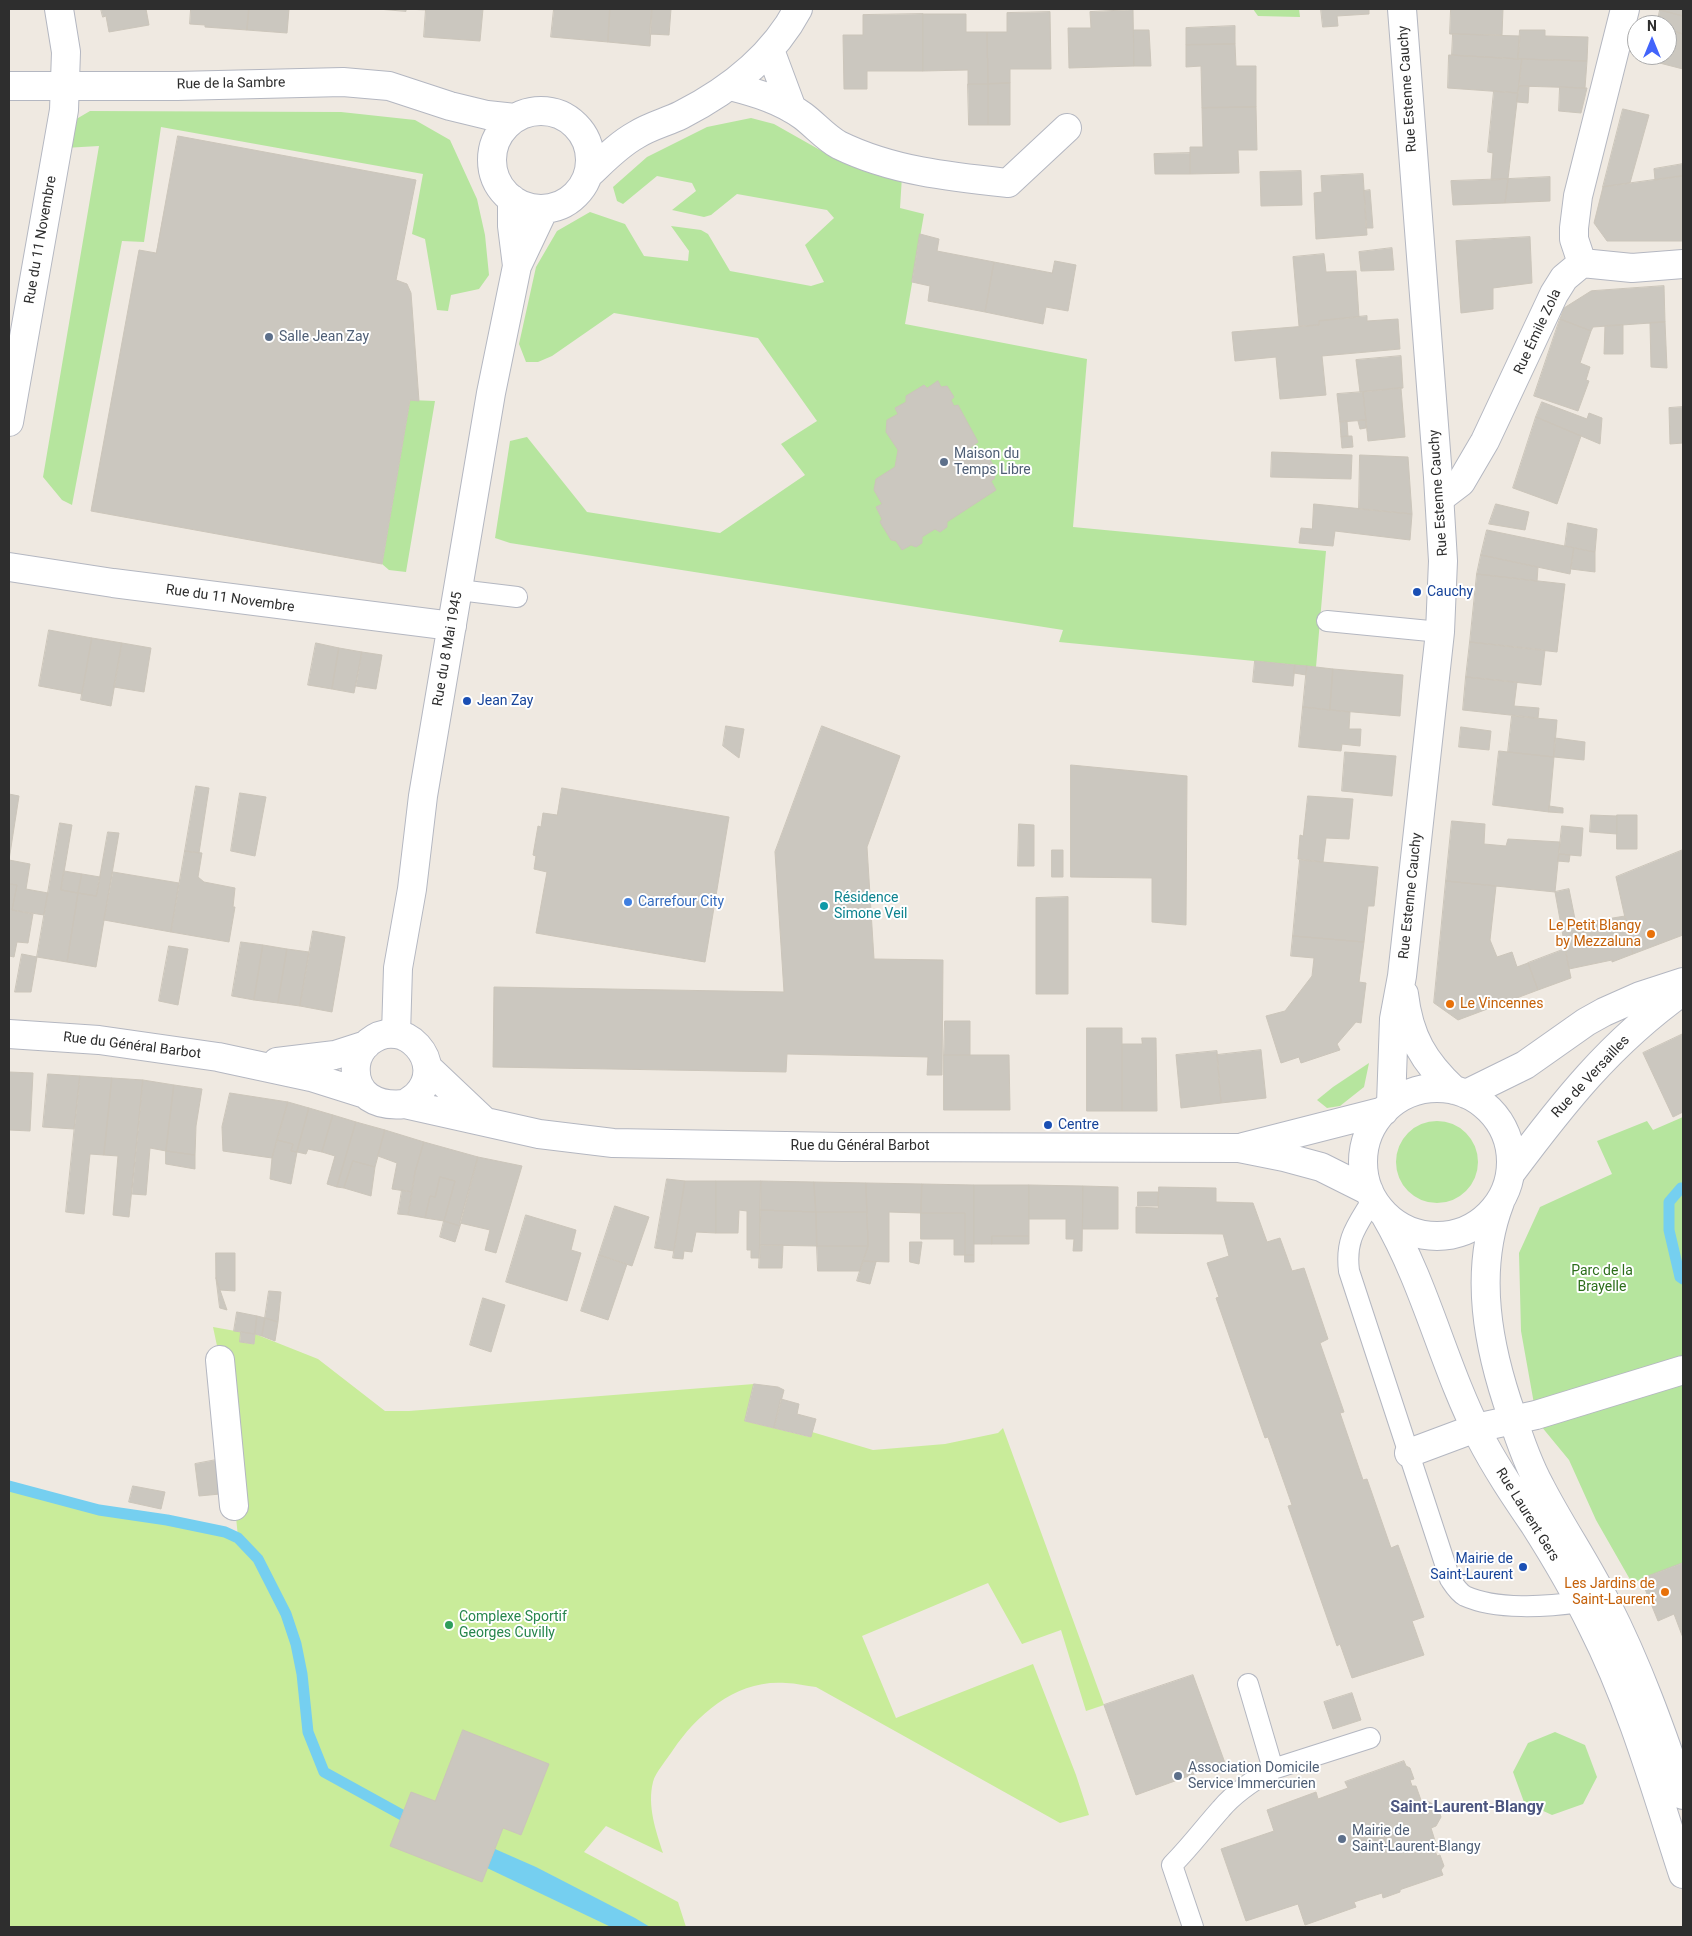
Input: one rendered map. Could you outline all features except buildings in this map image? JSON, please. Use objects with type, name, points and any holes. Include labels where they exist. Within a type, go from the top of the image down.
[{"type":"street","name":"Rue du 11 Novembre","points":[[9,422],[64,110],[66,52],[59,9]]},
{"type":"street","points":[[589,174],[590,158],[588,144],[580,130],[569,119],[556,113],[541,111],[515,118],[500,132],[493,151],[492,164],[495,178],[502,190],[512,200],[533,208],[544,209],[561,205],[576,194],[589,174],[636,134],[680,115],[730,86],[770,50],[789,26],[798,9]]},
{"type":"street","name":"Rue Estenne Cauchy","points":[[1387,1107],[1394,1019],[1402,976],[1440,632],[1443,562],[1440,498],[1402,9]]},
{"type":"street","points":[[1625,9],[1578,196],[1574,239],[1582,263],[1632,268],[1683,264]]},
{"type":"street","points":[[770,50],[792,109]]},
{"type":"street","name":"Rue de la Sambre","points":[[9,86],[343,82],[388,86],[450,106],[487,115],[515,118]]},
{"type":"street","points":[[730,86],[764,95],[792,109],[837,144],[867,157],[938,176],[1008,183],[1067,128]]},
{"type":"street","name":"Rue de la Sambre","points":[[450,106],[465,118],[493,151]]},
{"type":"street","points":[[580,130],[608,134],[636,134]]},
{"type":"street","name":"Rue du 8 Mai 1945","points":[[512,200],[512,226],[517,266]]},
{"type":"street","name":"Rue du 8 Mai 1945","points":[[396,1034],[398,968],[412,889],[424,786],[492,393],[517,266],[544,209]]},
{"type":"street","name":"Rue Émile Zola","points":[[1440,498],[1461,482],[1485,441],[1554,294],[1564,278],[1582,263]]},
{"type":"street","name":"Rue du 11 Novembre","points":[[9,567],[113,583],[452,626]]},
{"type":"street","name":"Rue Estenne Cauchy","points":[[1402,976],[1405,1003],[1418,1046],[1434,1071],[1460,1092]]},
{"type":"street","points":[[1460,1092],[1525,1065],[1586,1022],[1604,1012],[1640,996],[1683,982]]},
{"type":"street","name":"Rue de Versailles","points":[[1510,1174],[1557,1113],[1611,1051],[1683,991]]},
{"type":"street","name":"Rue du Général Barbot","points":[[9,1034],[99,1040],[255,1064]]},
{"type":"street","points":[[255,1064],[311,1077],[365,1094],[377,1102],[390,1106],[405,1104],[417,1095],[426,1082],[428,1068],[423,1052],[412,1040],[396,1034],[374,1038],[360,1053],[356,1064],[356,1075],[359,1085],[365,1094]]},
{"type":"street","points":[[255,1064],[335,1055],[366,1045]]},
{"type":"street","points":[[428,1068],[483,1120]]},
{"type":"street","points":[[1436,1088],[1460,1092],[1483,1104],[1502,1127],[1509,1145],[1510,1174],[1500,1202],[1480,1222],[1455,1234],[1417,1234],[1400,1226],[1376,1202],[1364,1172],[1365,1144],[1372,1126],[1387,1107],[1399,1098],[1417,1091],[1436,1088]]},
{"type":"street","name":"Rue du Général Barbot","points":[[405,1104],[539,1134],[613,1143],[843,1147],[1239,1148],[1321,1167],[1376,1202]]},
{"type":"street","name":"Rue du Général Barbot","points":[[1239,1148],[1387,1107]]},
{"type":"street","name":"Rue Laurent Gers","points":[[1376,1202],[1412,1266],[1459,1392],[1476,1428],[1509,1487],[1580,1602],[1604,1650],[1623,1698],[1683,1874]]},
{"type":"street","name":"Rue Laurent Gers","points":[[1500,1202],[1493,1219],[1487,1248],[1489,1329],[1499,1381],[1520,1444],[1540,1488],[1596,1581],[1624,1639],[1648,1697],[1683,1795]]},
{"type":"street","points":[[220,1360],[234,1506]]},
{"type":"street","points":[[1409,1453],[1476,1428],[1536,1415],[1683,1370]]},
{"type":"lane","points":[[458,590],[517,598]]},
{"type":"lane","points":[[1327,621],[1440,632]]},
{"type":"lane","points":[[1376,1202],[1354,1232],[1348,1245],[1349,1271],[1450,1579],[1464,1596],[1479,1600],[1544,1607],[1580,1602]]},
{"type":"lane","points":[[1248,1684],[1273,1769]]},
{"type":"lane","points":[[1193,1927],[1172,1865],[1190,1847],[1221,1808],[1239,1792],[1273,1769],[1370,1738]]},
{"type":"green space","points":[[1253,9],[1299,9],[1300,17],[1258,16]]},
{"type":"green space","points":[[90,111],[341,112],[415,120],[450,140],[477,199],[485,235],[489,275],[479,289],[451,295],[448,311],[437,310],[425,239],[412,234],[423,174],[161,127],[144,242],[122,241],[72,505],[62,500],[43,477],[99,146],[64,148],[73,121]]},
{"type":"green space","points":[[751,118],[774,124],[827,154],[902,176],[900,208],[924,214],[905,324],[1087,359],[1073,527],[1326,551],[1316,667],[1059,642],[1063,630],[510,543],[495,538],[510,441],[527,437],[587,512],[720,533],[805,475],[781,444],[817,421],[758,338],[614,313],[552,356],[538,362],[526,362],[519,344],[536,267],[557,231],[590,212],[625,224],[644,256],[688,261],[689,251],[671,226],[701,230],[708,234],[730,271],[811,286],[824,282],[805,245],[834,218],[827,210],[737,194],[711,215],[704,217],[672,210],[696,191],[692,183],[657,176],[623,204],[617,201],[613,187],[647,157],[707,127]]},
{"type":"green space","points":[[410,400],[435,401],[406,572],[389,570],[382,564]]},
{"type":"green space","points":[[1369,1063],[1364,1087],[1340,1106],[1327,1108],[1317,1100],[1333,1087]]},
{"type":"green space","name":"Parc de la Brayelle","points":[[1683,1117],[1683,1563],[1632,1583],[1596,1520],[1569,1460],[1541,1426],[1536,1415],[1521,1331],[1519,1253],[1540,1207],[1612,1174],[1597,1141],[1647,1121],[1653,1130]]},
{"type":"green space","points":[[1437,1121],[1453,1124],[1466,1133],[1475,1146],[1478,1162],[1475,1178],[1466,1191],[1453,1200],[1437,1203],[1421,1200],[1408,1191],[1399,1178],[1396,1162],[1399,1146],[1408,1133],[1421,1124]]},
{"type":"green space","name":"Complexe Sportif Georges Cuvilly","points":[[213,1327],[241,1332],[240,1342],[254,1344],[255,1334],[318,1359],[385,1411],[409,1411],[754,1384],[745,1421],[810,1437],[812,1432],[873,1450],[945,1444],[998,1433],[1003,1428],[1104,1705],[1086,1711],[1061,1630],[1022,1644],[988,1583],[862,1636],[896,1718],[1033,1664],[1076,1775],[1089,1815],[1060,1823],[816,1687],[790,1683],[768,1683],[736,1693],[707,1711],[683,1736],[654,1778],[651,1791],[653,1818],[663,1853],[606,1826],[584,1852],[678,1902],[686,1927],[9,1927],[9,1486],[79,1505],[205,1527],[238,1537],[220,1360]]},
{"type":"green space","points":[[1555,1732],[1585,1745],[1597,1777],[1583,1804],[1552,1815],[1524,1802],[1513,1772],[1528,1743]]},
{"type":"water","points":[[495,1849],[536,1867],[650,1927],[611,1927],[487,1868]]},
{"type":"waterway","points":[[1681,1188],[1669,1202],[1669,1230],[1680,1277],[1683,1279]]},
{"type":"waterway","points":[[9,1486],[99,1510],[167,1520],[225,1532],[238,1538],[258,1559],[286,1614],[296,1644],[302,1674],[308,1732],[324,1772],[402,1815]]},
{"type":"place","name":"Salle Jean Zay","points":[[269,337]]},
{"type":"place","name":"Maison du Temps Libre","points":[[944,462]]},
{"type":"place","name":"Cauchy","points":[[1417,592]]},
{"type":"place","name":"Jean Zay","points":[[467,701]]},
{"type":"place","name":"Carrefour City","points":[[628,902]]},
{"type":"place","name":"Résidence Simone Veil","points":[[824,906]]},
{"type":"place","name":"Le Petit Blangy by Mezzaluna","points":[[1651,934]]},
{"type":"place","name":"Le Vincennes","points":[[1450,1004]]},
{"type":"place","name":"Centre","points":[[1048,1125]]},
{"type":"place","name":"Mairie de Saint-Laurent","points":[[1523,1567]]},
{"type":"place","name":"Les Jardins de Saint-Laurent","points":[[1665,1592]]},
{"type":"place","name":"Complexe Sportif Georges Cuvilly","points":[[449,1625]]},
{"type":"place","name":"Association Domicile Service Immercurien","points":[[1178,1776]]},
{"type":"place","name":"Mairie de Saint-Laurent-Blangy","points":[[1342,1839]]},
{"type":"district","name":"Saint-Laurent-Blangy","points":[[1467,1808]]}]
